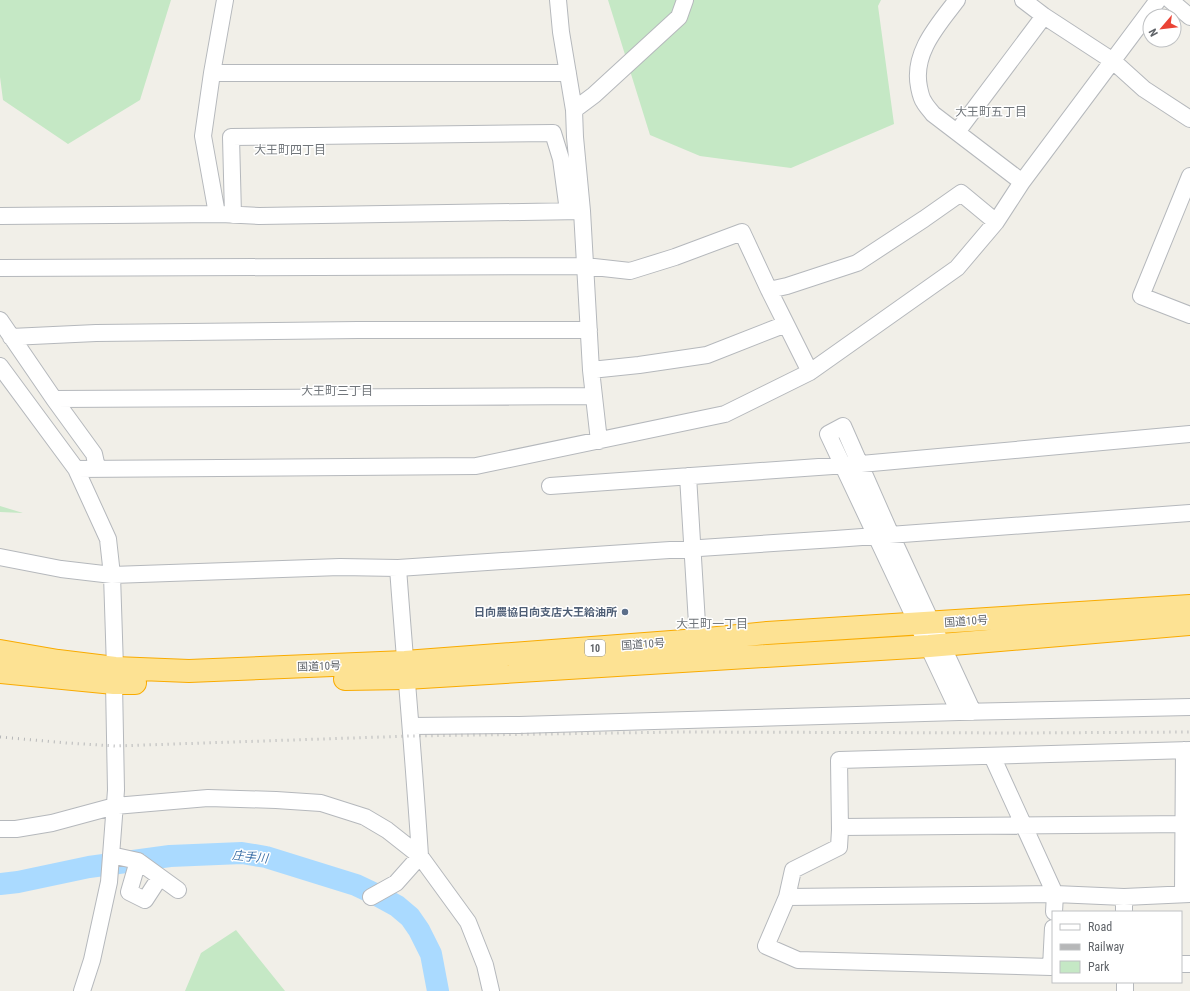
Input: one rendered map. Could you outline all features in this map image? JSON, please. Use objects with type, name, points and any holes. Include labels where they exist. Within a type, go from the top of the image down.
[{"type":"highway","name":"国道10号","points":[[405,670],[767,633],[1190,606]]},
{"type":"highway","name":"国道10号","points":[[0,672],[115,676],[405,670],[935,645],[1190,624]]},
{"type":"highway","name":"国道10号","points":[[0,652],[58,661],[115,676]]},
{"type":"street","points":[[217,214],[203,136],[212,73],[226,0]]},
{"type":"street","points":[[558,0],[574,110],[575,211]]},
{"type":"street","points":[[574,110],[594,95],[679,17],[685,0]]},
{"type":"street","points":[[957,0],[935,29],[922,51],[917,78],[924,102],[933,114],[1022,182]]},
{"type":"street","points":[[1023,0],[1044,16],[1112,61],[1144,89],[1190,119]]},
{"type":"street","points":[[76,469],[476,466],[725,414],[810,372],[957,268],[996,222],[1022,182],[1158,0]]},
{"type":"street","points":[[1170,0],[1190,17]]},
{"type":"street","points":[[957,132],[1044,16]]},
{"type":"street","points":[[212,73],[568,74]]},
{"type":"street","points":[[233,214],[231,138],[553,132],[575,211],[585,266],[593,396],[599,441]]},
{"type":"street","points":[[1190,176],[1141,296],[1190,315]]},
{"type":"street","points":[[769,290],[787,286],[857,263],[924,220],[961,193],[996,222]]},
{"type":"street","points":[[0,216],[233,214],[259,216],[575,211]]},
{"type":"street","points":[[0,268],[585,266],[630,271],[675,257],[742,232],[810,372]]},
{"type":"street","points":[[0,320],[94,454],[96,463],[95,469]]},
{"type":"street","points":[[591,370],[707,355],[786,324]]},
{"type":"street","points":[[12,337],[96,333],[358,330],[589,330]]},
{"type":"street","points":[[0,366],[76,469],[108,538],[112,575],[115,676],[115,806],[110,882],[92,960],[82,991]]},
{"type":"street","points":[[54,399],[593,396]]},
{"type":"street","points":[[884,536],[861,464],[843,426],[828,434],[844,466],[884,536],[966,712]]},
{"type":"street","points":[[550,486],[844,466],[1190,434]]},
{"type":"street","points":[[688,476],[698,640]]},
{"type":"street","points":[[0,557],[61,569],[112,575],[340,567],[398,568],[884,536],[1190,513]]},
{"type":"street","points":[[371,897],[396,884],[420,856],[398,568]]},
{"type":"street","points":[[411,726],[519,725],[1190,707]]},
{"type":"street","points":[[787,897],[1055,894],[1124,904],[1186,894],[1187,750],[839,760],[839,847],[794,870],[787,897],[766,946],[798,960],[1050,967],[1052,941]]},
{"type":"street","points":[[992,756],[1055,894],[1054,911]]},
{"type":"street","points":[[0,829],[16,829],[52,823],[115,806],[208,798],[321,803],[365,817],[387,830],[420,856],[468,922],[485,965],[491,991]]},
{"type":"street","points":[[840,826],[1187,824]]},
{"type":"street","points":[[112,849],[138,860],[178,890]]},
{"type":"street","points":[[138,860],[129,892],[145,900],[160,877]]},
{"type":"green space","points":[[0,0],[171,0],[140,100],[68,144],[3,100],[0,77]]},
{"type":"green space","points":[[608,0],[881,0],[878,6],[894,124],[791,168],[700,156],[650,135]]},
{"type":"green space","points":[[0,506],[23,513],[0,512]]},
{"type":"green space","points":[[236,930],[285,991],[185,991],[201,953]]},
{"type":"waterway","name":"庄手川","points":[[0,884],[18,882],[89,867],[170,856],[242,853],[266,857],[356,885],[397,906],[410,917],[419,930],[431,954],[438,991]]},
{"type":"railway","points":[[0,737],[115,746],[411,736],[682,732],[1190,732]]},
{"type":"place","name":"日向農協日向支店大王給油所","points":[[625,612]]},
{"type":"district","name":"大王町五丁目","points":[[991,112]]},
{"type":"district","name":"大王町四丁目","points":[[290,150]]},
{"type":"district","name":"大王町三丁目","points":[[337,391]]},
{"type":"district","name":"大王町一丁目","points":[[712,624]]}]
